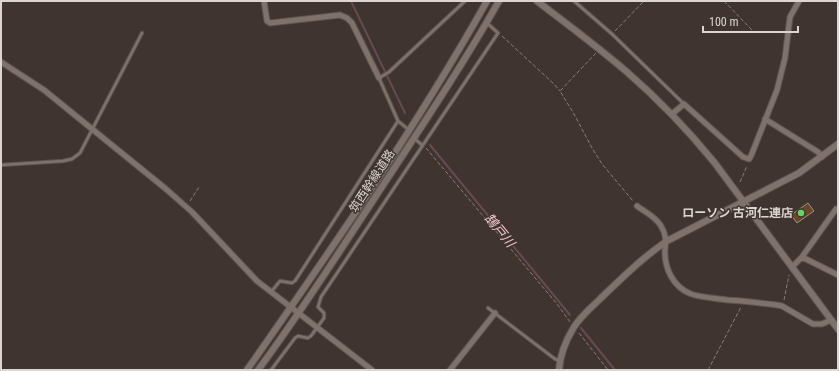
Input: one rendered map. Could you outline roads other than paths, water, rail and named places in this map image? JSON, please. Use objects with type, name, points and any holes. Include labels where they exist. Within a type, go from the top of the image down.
[{"type":"street","points":[[264,1],[267,21],[270,23],[340,15],[347,18],[357,31],[379,78]]},
{"type":"street","name":"筑西幹線道路","points":[[247,370],[409,131],[487,1]]},
{"type":"street","name":"筑西幹線道路","points":[[258,370],[298,314],[414,138],[499,1]]},
{"type":"street","points":[[538,1],[627,72],[672,114],[714,162],[838,329]]},
{"type":"street","points":[[672,114],[684,104],[743,157],[749,159],[777,90],[785,58],[790,17],[800,1]]},
{"type":"street","points":[[1,62],[44,90],[185,206],[251,276],[372,370]]},
{"type":"street","points":[[765,119],[818,152],[822,157]]},
{"type":"street","points":[[559,370],[560,361],[566,343],[580,318],[631,269],[654,250],[799,173],[838,144]]},
{"type":"street","points":[[637,206],[661,225],[667,242],[665,249],[670,274],[672,279],[684,290],[706,297],[782,306],[814,324],[822,324],[831,320]]},
{"type":"street","points":[[793,269],[836,209]]},
{"type":"street","points":[[802,257],[838,274]]},
{"type":"street","points":[[450,370],[495,313]]},
{"type":"lane","points":[[409,131],[398,121],[379,78],[389,72],[465,1]]},
{"type":"lane","points":[[574,1],[612,34],[684,104]]},
{"type":"lane","points":[[271,370],[295,338],[298,336],[308,338],[324,318],[324,313],[318,307],[321,297],[498,33],[487,22]]},
{"type":"lane","points":[[1,165],[62,161],[72,159],[80,153],[142,33]]},
{"type":"lane","points":[[271,292],[280,281],[292,283],[295,281],[398,121]]},
{"type":"lane","points":[[414,138],[422,145]]},
{"type":"lane","points":[[488,308],[555,359],[560,361]]},
{"type":"waterway","name":"鵠戸川","points":[[351,1],[405,113]]},
{"type":"waterway","name":"鵠戸川","points":[[430,145],[570,315]]},
{"type":"waterway","name":"鵠戸川","points":[[581,328],[615,370]]},
{"type":"place","name":"ローソン 古河仁連店","points":[[801,213]]}]
